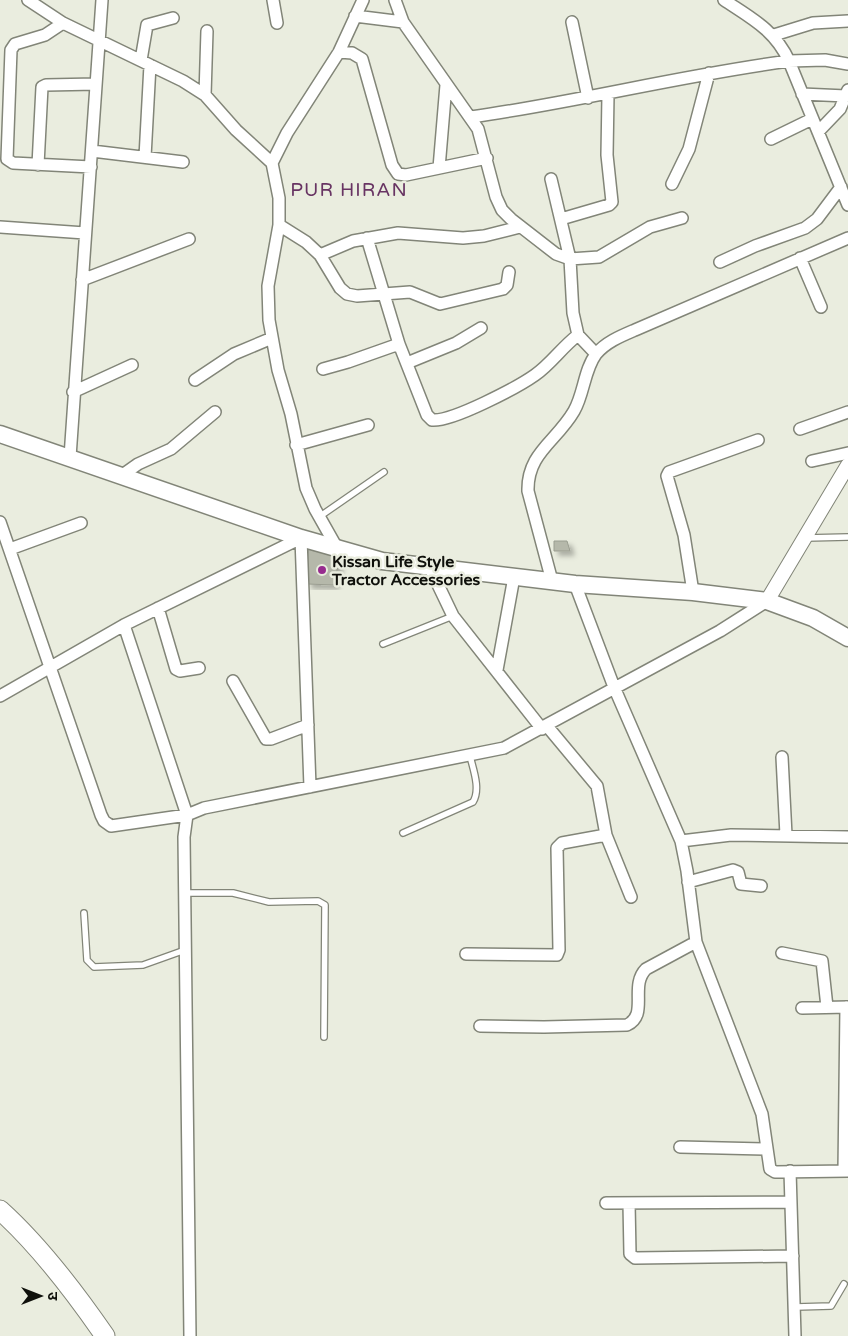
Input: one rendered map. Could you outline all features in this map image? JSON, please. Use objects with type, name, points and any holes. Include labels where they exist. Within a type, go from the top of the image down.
[{"type":"highway","points":[[0,1210],[20,1229],[78,1297],[105,1336]]},
{"type":"main road","points":[[0,434],[301,538],[382,561],[574,584],[693,592],[767,601],[813,618],[848,638]]},
{"type":"street","points":[[28,0],[63,23],[183,81],[205,95],[236,130],[272,163],[279,198],[279,225],[268,286],[268,320],[306,488],[336,548]]},
{"type":"street","points":[[70,458],[73,392],[102,0]]},
{"type":"street","points":[[272,0],[277,23]]},
{"type":"street","points":[[272,163],[287,133],[339,52],[362,0]]},
{"type":"street","points":[[395,0],[403,22],[446,85],[471,117],[481,137],[496,197],[502,210],[520,227],[556,254],[570,259],[599,257],[650,227],[682,218]]},
{"type":"street","points":[[724,0],[774,35],[789,60],[848,205]]},
{"type":"street","points":[[355,16],[403,22]]},
{"type":"street","points":[[145,157],[147,25],[173,18]]},
{"type":"street","points":[[774,35],[813,22],[848,20]]},
{"type":"street","points":[[572,22],[588,98]]},
{"type":"street","points":[[63,23],[45,35],[16,44],[11,50],[7,160],[13,164],[91,167]]},
{"type":"street","points":[[205,95],[207,31]]},
{"type":"street","points":[[339,52],[352,52],[362,59],[394,170],[406,175],[487,158]]},
{"type":"street","points":[[471,117],[588,98],[709,73],[789,60],[825,60],[848,64]]},
{"type":"street","points":[[672,184],[689,149],[709,73]]},
{"type":"street","points":[[38,165],[42,86],[96,84]]},
{"type":"street","points":[[439,168],[446,85]]},
{"type":"street","points":[[802,94],[847,93],[840,109],[818,132]]},
{"type":"street","points":[[561,219],[612,202],[607,155],[608,94]]},
{"type":"street","points":[[771,139],[812,119]]},
{"type":"street","points":[[92,151],[183,162]]},
{"type":"street","points":[[551,180],[570,259],[573,313],[578,335],[596,354]]},
{"type":"street","points":[[720,262],[755,246],[805,228],[817,219],[841,187]]},
{"type":"street","points":[[279,225],[306,242],[320,254],[340,288],[347,294],[357,296],[384,292],[410,292],[430,302],[450,302],[503,289],[508,284],[509,272]]},
{"type":"street","points":[[0,227],[85,233]]},
{"type":"street","points":[[320,254],[353,241],[398,233],[463,238],[484,236],[520,227]]},
{"type":"street","points":[[367,238],[399,344],[427,415],[432,420],[439,421],[486,402],[536,374],[578,335]]},
{"type":"street","points":[[552,581],[528,492],[528,476],[532,463],[575,410],[596,354],[612,340],[627,333],[848,238]]},
{"type":"street","points":[[82,280],[189,240]]},
{"type":"street","points":[[800,258],[821,307]]},
{"type":"street","points":[[407,363],[456,343],[481,328]]},
{"type":"street","points":[[196,380],[234,354],[272,338]]},
{"type":"street","points":[[323,369],[399,344]]},
{"type":"street","points":[[73,392],[132,364]]},
{"type":"street","points":[[121,476],[138,464],[171,448],[215,412]]},
{"type":"street","points":[[800,428],[848,412]]},
{"type":"street","points":[[296,445],[368,425]]},
{"type":"street","points":[[693,592],[684,535],[667,476],[669,472],[758,440]]},
{"type":"street","points":[[812,461],[848,453]]},
{"type":"street","points":[[0,522],[104,821],[111,826],[187,815],[204,808],[504,748],[720,631],[767,601],[848,465]]},
{"type":"street","points":[[10,549],[81,523]]},
{"type":"street","points":[[0,696],[124,625],[301,538],[310,788]]},
{"type":"street","points":[[430,568],[453,616],[470,640],[545,727],[587,772],[596,786],[606,835],[631,897]]},
{"type":"street","points":[[497,670],[514,577]]},
{"type":"street","points":[[574,584],[614,687],[681,841],[696,942],[762,1114],[770,1169],[775,1172],[846,1171],[847,1007],[802,1008]]},
{"type":"street","points":[[158,608],[176,669],[180,671],[199,668]]},
{"type":"street","points":[[124,625],[187,815],[184,837],[184,893],[190,1336]]},
{"type":"street","points":[[233,680],[266,739],[271,739],[308,725]]},
{"type":"street","points":[[782,756],[786,835]]},
{"type":"street","points":[[466,954],[557,955],[559,950],[557,848],[562,843],[606,835]]},
{"type":"street","points":[[681,841],[731,835],[848,837]]},
{"type":"street","points":[[688,882],[733,870],[738,872],[741,884],[760,886]]},
{"type":"street","points":[[480,1026],[544,1028],[627,1025],[638,1016],[638,983],[640,975],[646,968],[696,942]]},
{"type":"street","points":[[782,953],[822,961],[827,1007]]},
{"type":"street","points":[[680,1147],[766,1149]]},
{"type":"street","points":[[790,1171],[796,1307],[795,1336]]},
{"type":"street","points":[[606,1203],[791,1202]]},
{"type":"street","points":[[629,1203],[630,1254],[635,1258],[793,1256]]},
{"type":"lane","points":[[319,517],[384,472]]},
{"type":"lane","points":[[804,538],[848,537]]},
{"type":"lane","points":[[383,644],[453,616]]},
{"type":"lane","points":[[403,833],[473,802],[477,796],[477,789],[470,756]]},
{"type":"lane","points":[[184,893],[233,893],[270,902],[322,903],[325,906],[324,1037]]},
{"type":"lane","points":[[84,913],[87,960],[94,967],[143,965],[185,950]]},
{"type":"lane","points":[[796,1307],[831,1306],[844,1284]]},
{"type":"building","points":[[554,541],[567,541],[570,551],[554,551]]},
{"type":"building","name":"Kissan Life Style Tractor Accessories","points":[[308,548],[340,557],[334,585],[307,584]]},
{"type":"place","name":"Kissan Life Style Tractor Accessories","points":[[322,570]]},
{"type":"district","name":"PUR HIRAN","points":[[349,189]]}]
